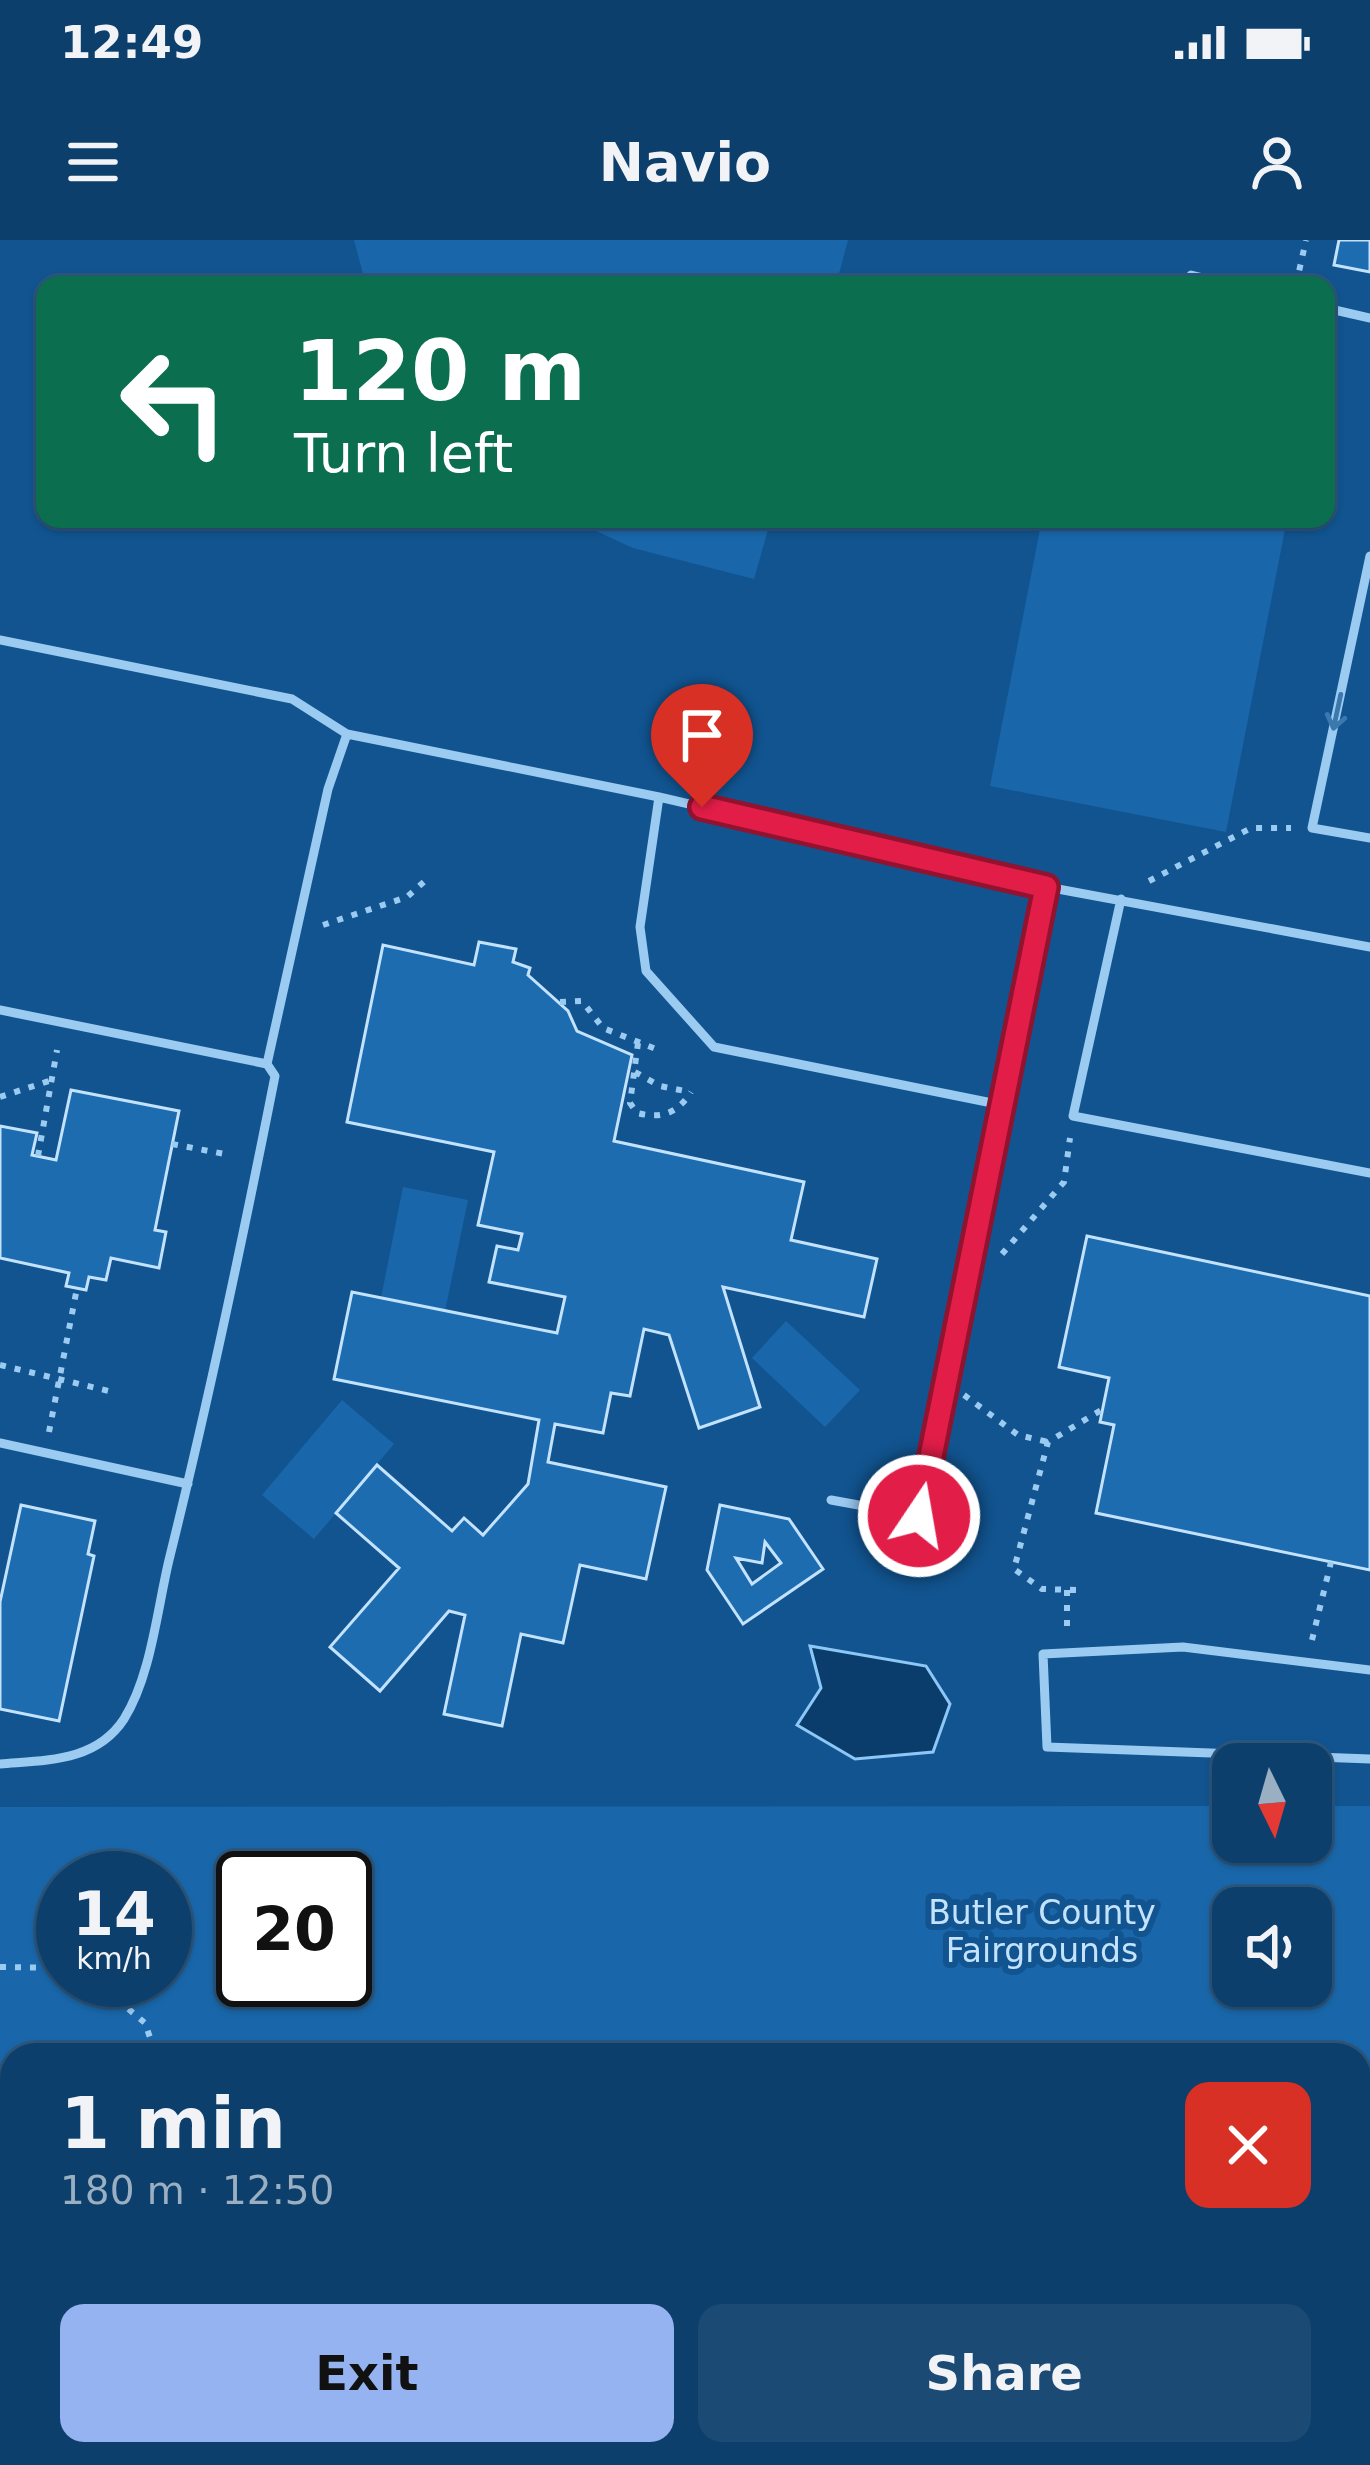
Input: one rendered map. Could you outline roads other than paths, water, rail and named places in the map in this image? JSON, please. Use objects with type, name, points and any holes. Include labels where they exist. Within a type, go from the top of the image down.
[{"type":"lane","points":[[1191,275],[1195,276]]},
{"type":"lane","points":[[1335,310],[1370,318]]},
{"type":"lane","points":[[1370,556],[1312,828],[1370,838]]},
{"type":"lane","points":[[0,640],[292,699],[347,734],[659,797],[1046,887],[1370,947]]},
{"type":"lane","points":[[267,1064],[328,789],[347,734]]},
{"type":"lane","points":[[659,797],[640,927],[646,971],[715,1048],[1003,1105]]},
{"type":"lane","points":[[831,1500],[919,1516],[1046,887]]},
{"type":"lane","points":[[1120,899],[1073,1116],[1370,1173]]},
{"type":"lane","points":[[0,1010],[267,1064],[275,1076],[188,1484],[142,1670],[124,1719],[98,1746],[69,1758],[0,1764]]},
{"type":"lane","points":[[0,1443],[188,1484]]},
{"type":"lane","points":[[1370,1670],[1183,1647],[1042,1654],[1047,1747],[1370,1759]]},
{"type":"park label","name":"Butler County Fairgrounds","points":[[1042,1931]]}]
